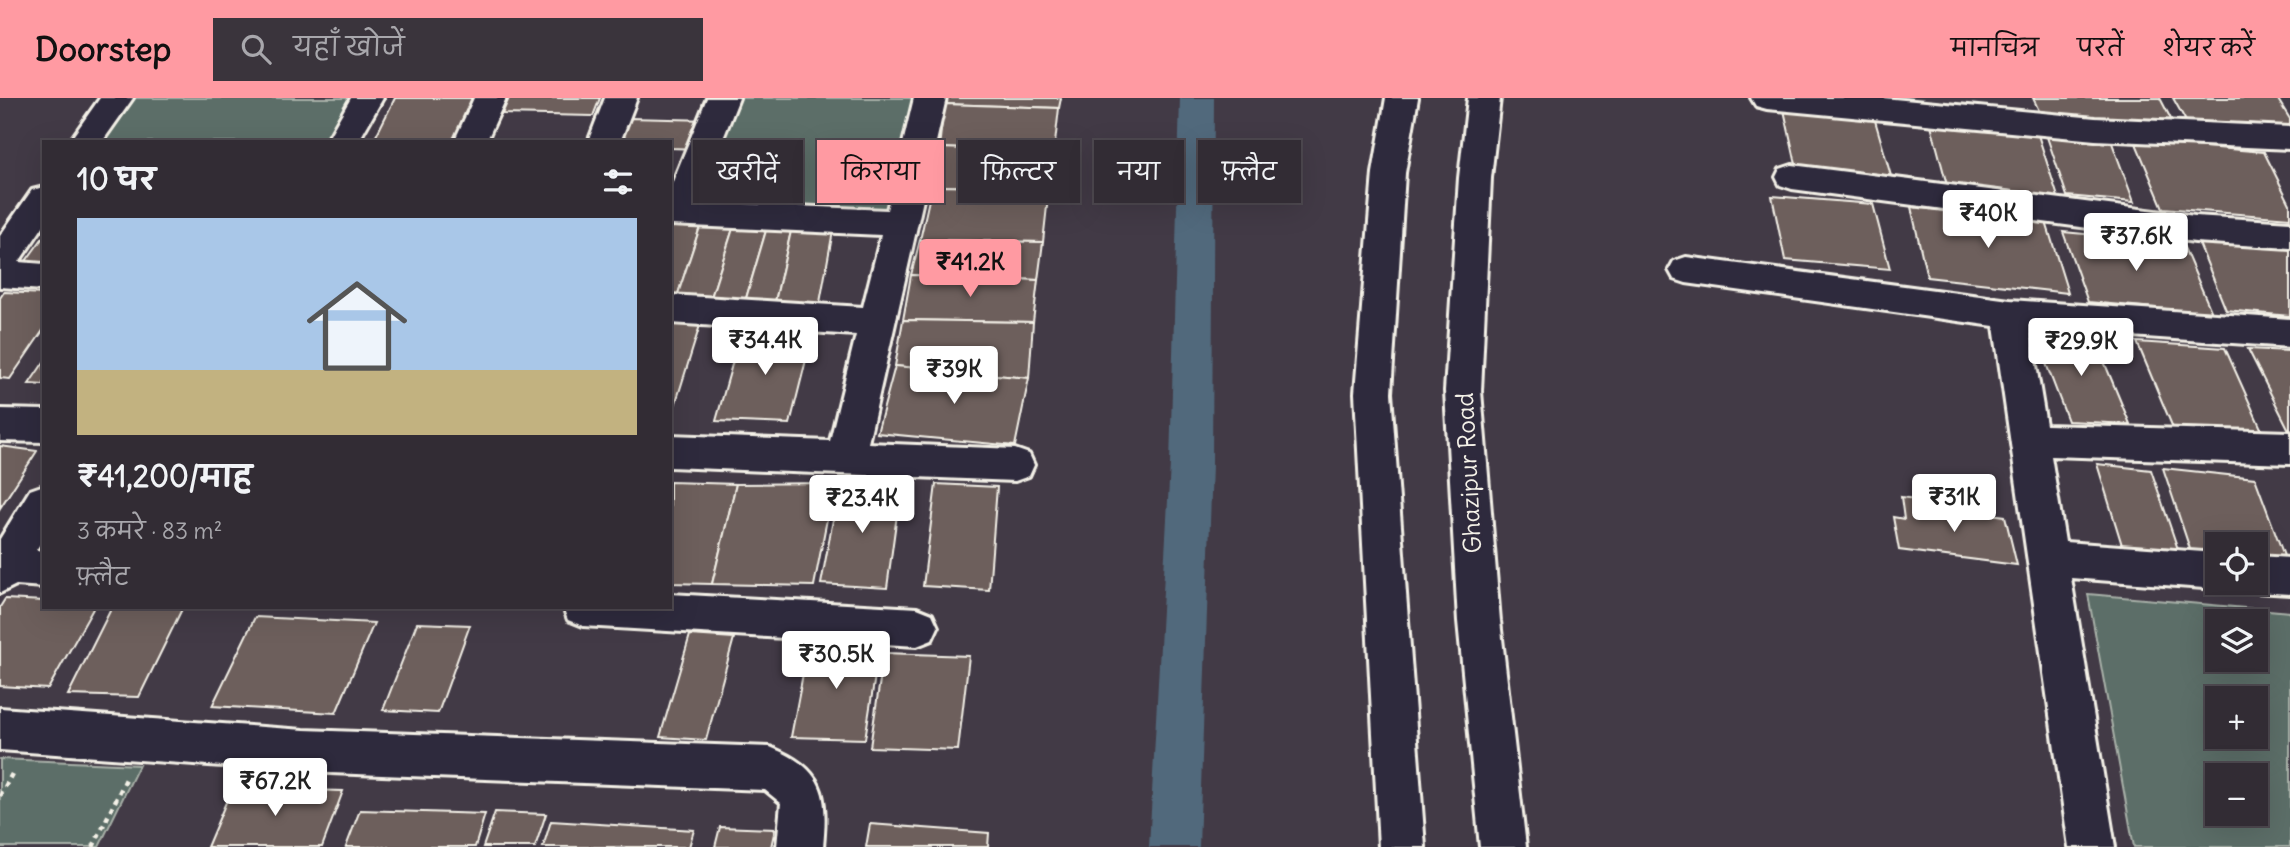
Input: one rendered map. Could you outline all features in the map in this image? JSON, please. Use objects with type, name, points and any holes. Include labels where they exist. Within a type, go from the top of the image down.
[{"type":"street","points":[[86,140],[117,98]]},
{"type":"street","points":[[343,140],[367,98]]},
{"type":"street","points":[[471,140],[490,98]]},
{"type":"street","points":[[605,140],[621,98]]},
{"type":"street","points":[[723,98],[673,213],[902,223]]},
{"type":"street","points":[[845,458],[930,98]]},
{"type":"street","points":[[1402,98],[1389,173],[1373,393],[1402,847]]},
{"type":"street","name":"Ghazipur Road","points":[[1484,98],[1475,178],[1463,391],[1479,621],[1503,847]]},
{"type":"street","points":[[1767,98],[2095,129],[2290,138]]},
{"type":"street","points":[[1792,177],[2195,229],[2290,235]]},
{"type":"street","points":[[0,262],[42,202]]},
{"type":"street","points":[[1686,270],[2010,314],[2290,333]]},
{"type":"street","points":[[0,274],[42,276]]},
{"type":"street","points":[[672,309],[878,322]]},
{"type":"street","points":[[2010,314],[2092,847]]},
{"type":"street","points":[[0,425],[42,426]]},
{"type":"street","points":[[2030,440],[2290,448]]},
{"type":"street","points":[[672,451],[1015,465]]},
{"type":"street","points":[[16,570],[42,507]]},
{"type":"street","points":[[2048,558],[2205,570]]},
{"type":"street","points":[[2268,575],[2290,576]]},
{"type":"street","points":[[616,609],[917,627]]},
{"type":"street","points":[[4,747],[304,751],[770,769],[793,780],[804,802],[800,847]]},
{"type":"path","points":[[0,796],[17,765],[4,747]]},
{"type":"path","points":[[93,847],[130,770]]},
{"type":"green space","points":[[117,98],[367,98],[343,140],[86,140]]},
{"type":"green space","points":[[723,98],[930,98],[921,140],[817,140],[817,203],[906,203],[902,223],[677,213],[693,173],[693,203],[803,203],[803,140],[706,140]]},
{"type":"green space","points":[[2088,594],[2256,609],[2205,609],[2205,672],[2268,672],[2268,610],[2290,612],[2290,847],[2134,847]]},
{"type":"green space","points":[[0,759],[139,765],[99,847],[0,847]]},
{"type":"building","points":[[395,98],[473,98],[454,140],[374,140]]},
{"type":"building","points":[[509,98],[600,98],[593,116],[502,114]]},
{"type":"building","points":[[945,98],[1061,98],[1059,108],[944,104]]},
{"type":"building","points":[[2033,98],[2160,98],[2173,123],[2041,115]]},
{"type":"building","points":[[2173,98],[2277,98],[2290,119],[2290,126],[2187,123]]},
{"type":"building","points":[[944,104],[1059,108],[1055,140],[958,140],[958,149],[944,148],[944,140],[940,140]]},
{"type":"building","points":[[1784,110],[1874,117],[1891,176],[1797,169]]},
{"type":"building","points":[[628,118],[709,120],[703,140],[693,140],[693,149],[672,148],[672,140],[621,140]]},
{"type":"building","points":[[1931,125],[2038,135],[2059,200],[1948,189]]},
{"type":"building","points":[[2047,137],[2112,143],[2134,202],[2067,196]]},
{"type":"building","points":[[2135,141],[2264,152],[2290,204],[2290,218],[2163,208]]},
{"type":"building","points":[[944,148],[958,149],[958,186],[944,186]]},
{"type":"building","points":[[944,186],[958,186],[958,203],[1047,203],[1043,242],[920,240],[928,203],[944,203]]},
{"type":"building","points":[[1772,196],[1873,204],[1890,269],[1785,260]]},
{"type":"building","points":[[1911,207],[2046,222],[2068,293],[1927,277]]},
{"type":"building","points":[[677,213],[704,215],[673,309],[672,309],[672,227]]},
{"type":"building","points":[[704,215],[737,216],[707,310],[673,309]]},
{"type":"building","points":[[737,216],[770,217],[742,312],[707,310]]},
{"type":"building","points":[[770,217],[794,218],[772,315],[742,312]]},
{"type":"building","points":[[794,218],[835,220],[817,319],[772,315]]},
{"type":"building","points":[[2063,232],[2182,243],[2212,313],[2088,302]]},
{"type":"building","points":[[42,239],[42,273],[18,272]]},
{"type":"building","points":[[920,240],[1043,242],[1038,280],[911,275]]},
{"type":"building","points":[[2198,241],[2290,249],[2290,316],[2226,310]]},
{"type":"building","points":[[911,275],[1038,280],[1033,322],[903,320]]},
{"type":"building","points":[[4,292],[42,294],[42,332],[10,379],[0,378],[0,298]]},
{"type":"building","points":[[903,320],[1033,322],[1029,378],[895,366]]},
{"type":"building","points":[[672,321],[701,322],[672,415]]},
{"type":"building","points":[[742,329],[813,332],[790,424],[716,421]]},
{"type":"building","points":[[2034,332],[2093,335],[2130,424],[2068,421]]},
{"type":"building","points":[[2137,342],[2225,348],[2264,435],[2173,428]]},
{"type":"building","points":[[2248,349],[2290,351],[2290,430],[2289,430]]},
{"type":"building","points":[[42,365],[42,385],[29,384]]},
{"type":"building","points":[[895,366],[1029,378],[1015,446],[877,433]]},
{"type":"building","points":[[0,446],[37,451],[0,508]]},
{"type":"building","points":[[2097,464],[2151,470],[2183,564],[2126,558]]},
{"type":"building","points":[[2163,468],[2255,478],[2290,572],[2268,569],[2268,532],[2205,532],[2205,562],[2194,561]]},
{"type":"building","points":[[672,482],[736,484],[712,584],[672,583]]},
{"type":"building","points":[[840,482],[901,485],[887,588],[821,584]]},
{"type":"building","points":[[834,483],[814,586],[712,584],[736,484]]},
{"type":"building","points":[[936,484],[997,487],[989,590],[923,586]]},
{"type":"building","points":[[1901,497],[1935,502],[1939,519],[1956,520],[1953,509],[2005,516],[2017,565],[1899,550],[1893,517],[1904,519]]},
{"type":"building","points":[[5,599],[42,601],[42,609],[93,609],[48,689],[0,686],[0,607]]},
{"type":"building","points":[[111,609],[182,609],[139,697],[68,695]]},
{"type":"building","points":[[255,617],[374,623],[336,713],[212,706]]},
{"type":"building","points":[[417,623],[470,625],[438,713],[383,710]]},
{"type":"building","points":[[690,635],[734,638],[706,740],[660,737]]},
{"type":"building","points":[[809,642],[880,644],[865,739],[791,737]]},
{"type":"building","points":[[884,653],[969,656],[958,750],[870,747]]},
{"type":"building","points":[[232,788],[343,791],[322,847],[207,847]]},
{"type":"building","points":[[360,810],[485,814],[475,847],[346,847]]},
{"type":"building","points":[[495,812],[546,814],[535,847],[483,847]]},
{"type":"building","points":[[551,821],[694,830],[689,847],[543,847]]},
{"type":"building","points":[[870,824],[989,833],[988,847],[866,847]]},
{"type":"building","points":[[720,827],[775,829],[771,847],[715,847]]},
{"type":"waterway","points":[[1174,847],[1191,464],[1197,98]]}]
